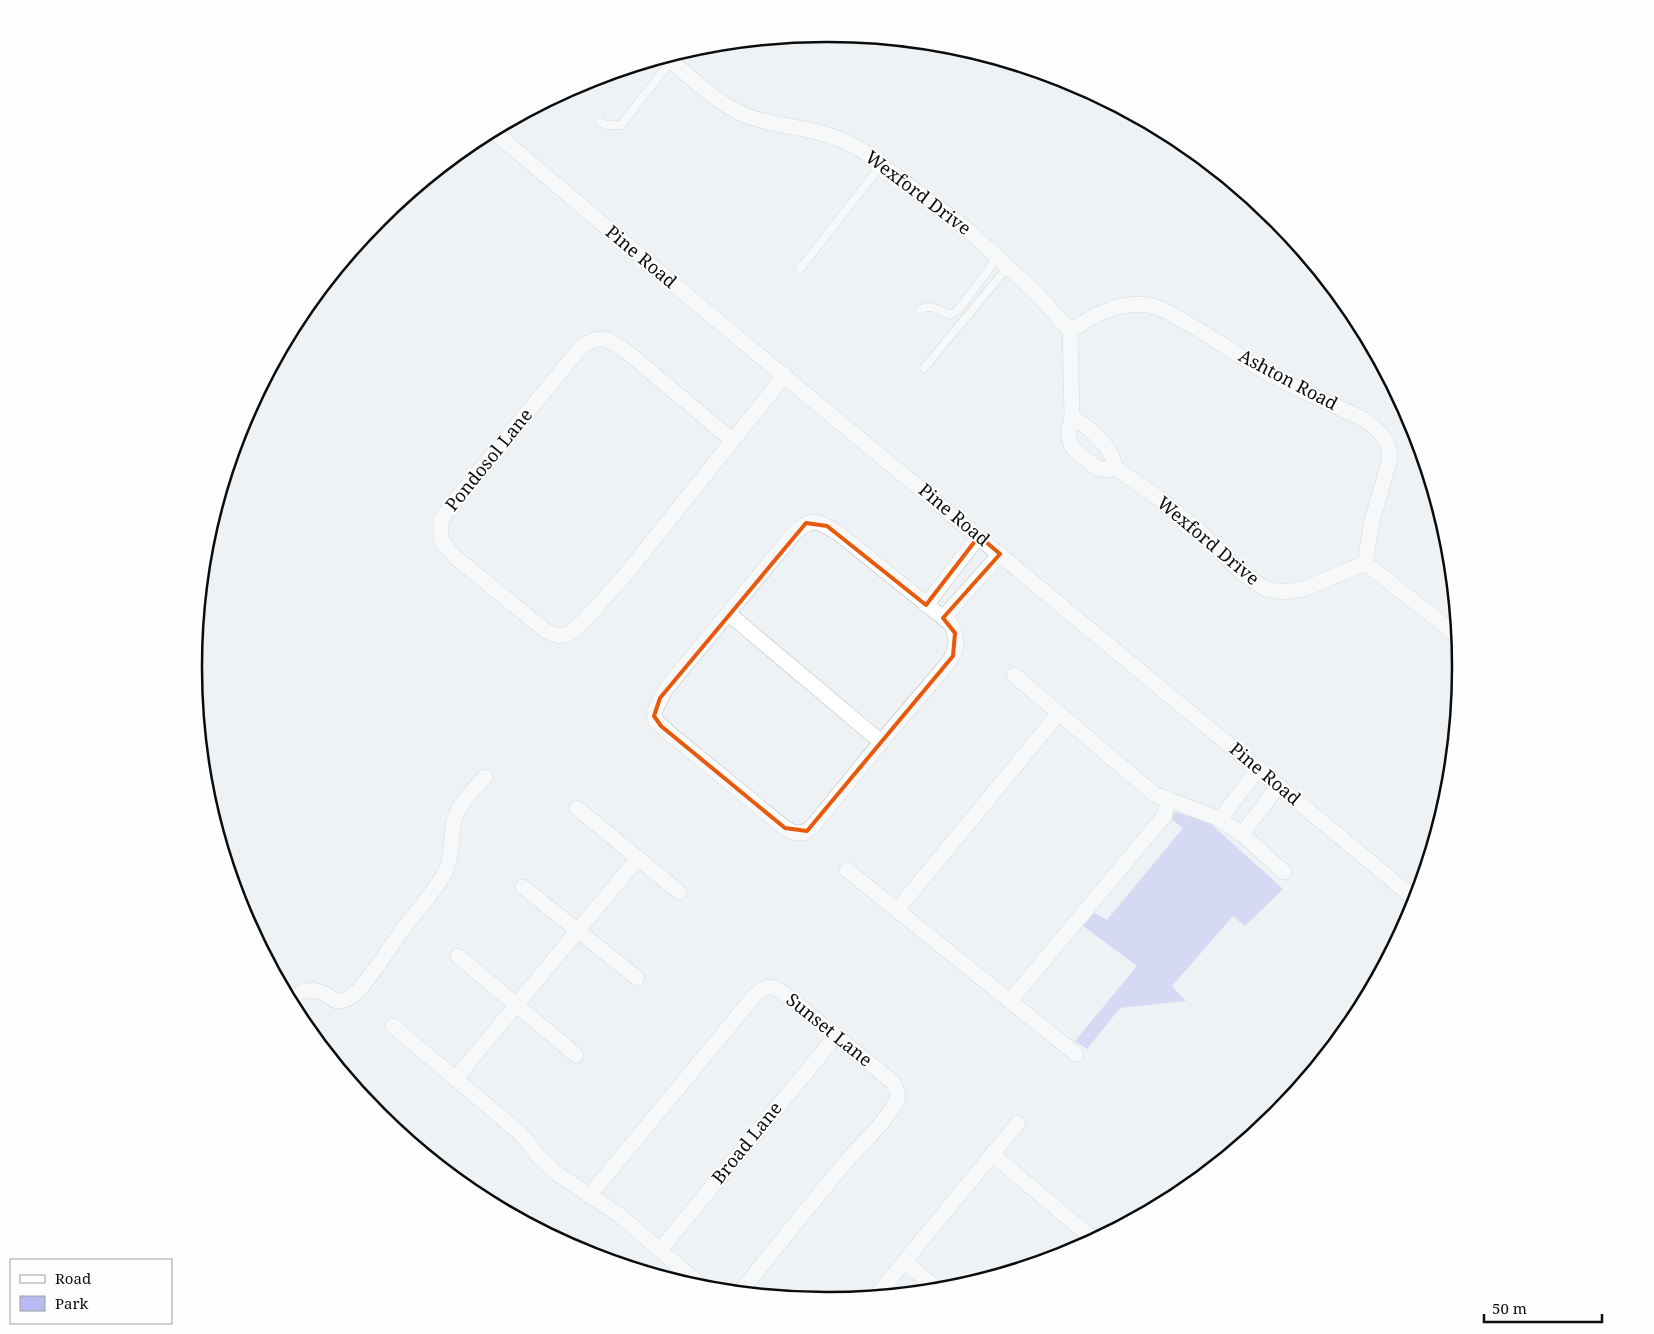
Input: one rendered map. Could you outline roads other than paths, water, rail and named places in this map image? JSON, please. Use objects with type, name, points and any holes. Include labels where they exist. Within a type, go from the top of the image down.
[{"type":"street","name":"Wexford Drive","points":[[673,62],[725,104],[748,117],[824,134],[845,141],[863,151],[968,230],[1046,303],[1070,331],[1072,417],[1068,433],[1071,445],[1097,468],[1107,470],[1115,468],[1163,501],[1200,532],[1243,574],[1266,589],[1283,592],[1304,589],[1365,563]]},
{"type":"street","name":"Pine Road","points":[[499,136],[678,288],[980,536],[1409,894]]},
{"type":"street","name":"Ashton Road","points":[[1070,331],[1086,321],[1117,307],[1147,305],[1156,307],[1204,332],[1260,368],[1374,426],[1386,440],[1390,448],[1390,458],[1372,521],[1365,563]]},
{"type":"street","name":"Pondosol Lane","points":[[732,440],[620,347],[606,339],[590,341],[581,347],[449,508],[441,521],[441,540],[455,557],[546,631],[560,636],[569,634],[586,620],[621,579],[785,375]]},
{"type":"street","points":[[1072,417],[1082,423],[1104,444],[1113,458],[1115,468]]},
{"type":"street","points":[[813,522],[827,526],[838,533],[951,624],[955,633],[956,649],[953,656],[819,820],[807,831],[797,832],[785,828],[668,732],[654,716],[655,706],[660,698],[729,614],[799,528],[813,522]]},
{"type":"street","points":[[926,605],[980,536]]},
{"type":"street","points":[[943,618],[1000,554]]},
{"type":"street","points":[[1365,563],[1450,630]]},
{"type":"street","points":[[729,614],[881,742]]},
{"type":"street","points":[[1014,675],[1154,794],[1220,819],[1242,834],[1284,872]]},
{"type":"street","points":[[897,910],[1059,713]]},
{"type":"street","points":[[1220,819],[1259,768]]},
{"type":"street","points":[[296,994],[309,990],[326,994],[339,1001],[349,998],[358,991],[382,961],[439,881],[449,859],[454,820],[471,792],[485,778]]},
{"type":"street","points":[[1242,834],[1279,785]]},
{"type":"street","points":[[1010,1001],[1165,815],[1168,800]]},
{"type":"street","points":[[576,808],[679,892]]},
{"type":"street","points":[[455,1080],[638,858]]},
{"type":"street","points":[[847,870],[1076,1054]]},
{"type":"street","points":[[523,887],[637,978]]},
{"type":"street","points":[[458,956],[576,1055]]},
{"type":"street","name":"Sunset Lane","points":[[590,1196],[755,995],[762,989],[775,987],[894,1084],[898,1096],[885,1117],[745,1286]]},
{"type":"street","points":[[393,1026],[521,1134],[546,1165],[618,1214],[691,1276]]},
{"type":"street","name":"Broad Lane","points":[[660,1250],[835,1037]]},
{"type":"street","points":[[883,1289],[1018,1123]]},
{"type":"street","points":[[992,1154],[1087,1235]]},
{"type":"street","points":[[905,1262],[930,1283]]},
{"type":"lane","points":[[600,122],[606,125],[621,125],[665,64]]},
{"type":"lane","points":[[800,269],[882,164]]},
{"type":"lane","points":[[920,310],[926,306],[931,306],[950,315],[954,313],[1003,262]]},
{"type":"lane","points":[[924,368],[1003,262]]}]
